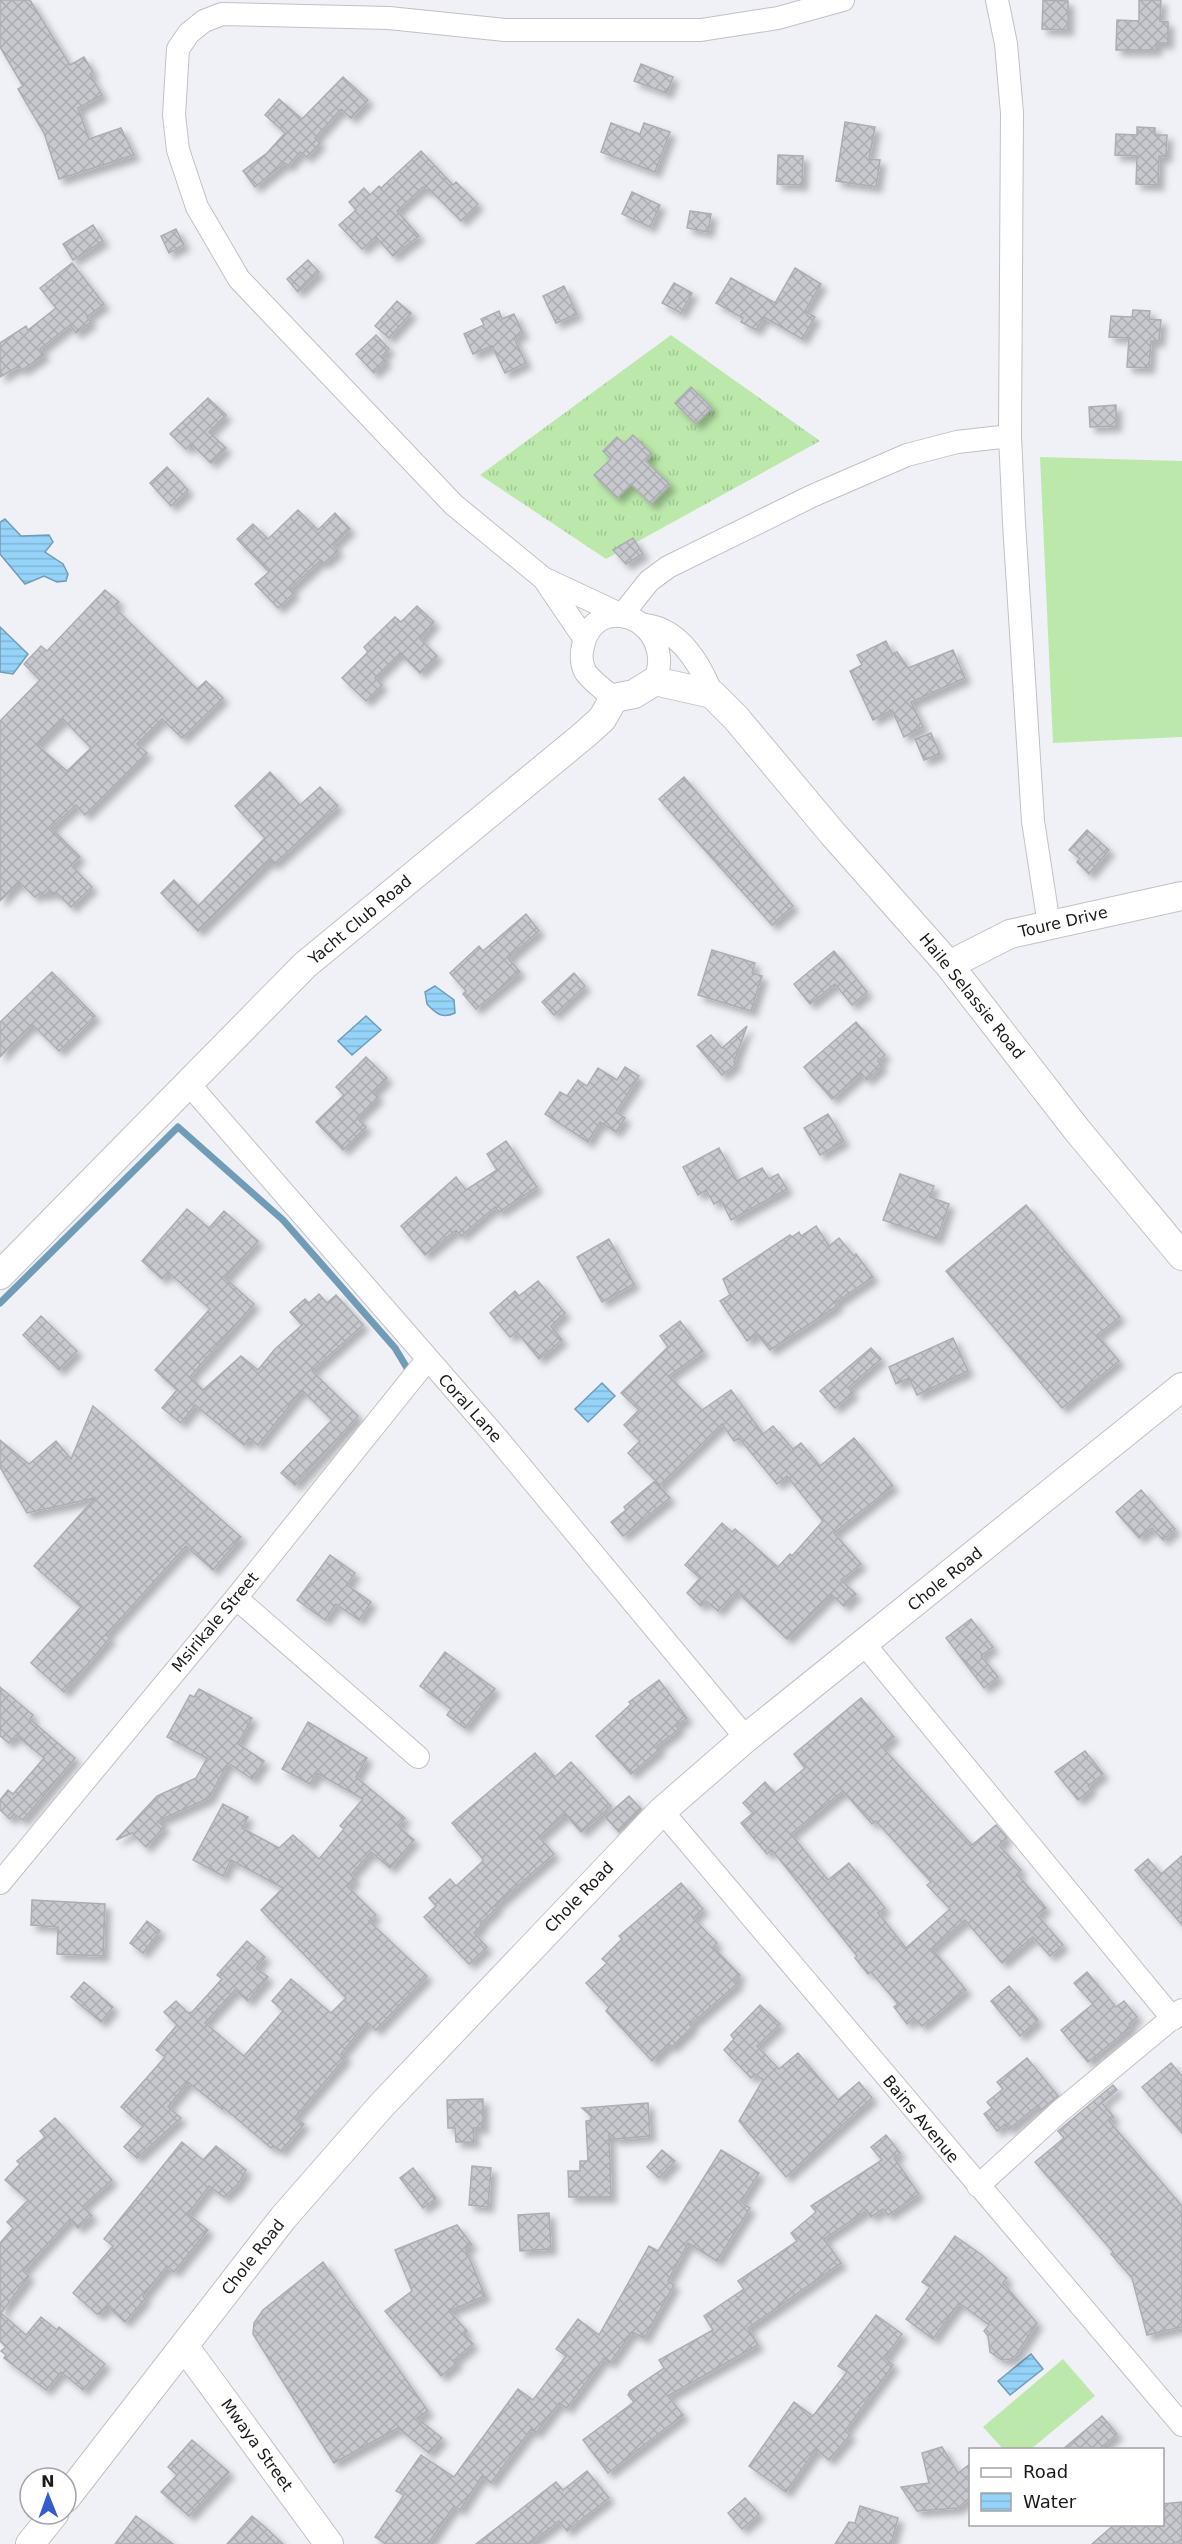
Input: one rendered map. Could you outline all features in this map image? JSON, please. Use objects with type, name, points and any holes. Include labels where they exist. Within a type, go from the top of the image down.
[{"type":"street","points":[[712,694],[704,673],[675,636],[659,626],[645,625],[543,578],[454,505],[239,279],[197,207],[178,150],[174,115],[178,49],[189,33],[204,21],[231,13],[389,18],[505,30],[701,30],[778,18],[843,0]]},
{"type":"street","points":[[997,0],[1006,44],[1012,113],[1010,436],[1033,821],[1049,925]]},
{"type":"street","points":[[583,736],[594,701],[581,654],[584,638],[594,625],[607,617],[622,615],[649,581],[668,567],[812,496],[907,455],[957,442],[1010,436]]},
{"type":"street","points":[[543,578],[584,638]]},
{"type":"street","points":[[645,625],[656,642],[660,660],[655,681]]},
{"type":"street","points":[[585,671],[614,698],[634,694],[655,681],[712,694]]},
{"type":"street","name":"Haile Selassie Road","points":[[712,694],[756,741],[833,834],[949,964],[1077,1130],[1182,1256]]},
{"type":"street","name":"Yacht Club Road","points":[[0,1275],[305,965],[583,736],[602,719],[614,698]]},
{"type":"street","name":"Toure Drive","points":[[949,964],[1010,934],[1182,896]]},
{"type":"street","name":"Coral Lane","points":[[188,1083],[505,1447],[746,1738]]},
{"type":"street","name":"Msirikale Street","points":[[0,1883],[236,1598],[427,1360]]},
{"type":"street","name":"Chole Road","points":[[78,2483],[283,2218],[380,2107],[662,1811],[746,1738],[865,1645],[1182,1387]]},
{"type":"street","points":[[236,1598],[418,1757]]},
{"type":"street","points":[[865,1645],[1177,2014],[1059,2112],[978,2186]]},
{"type":"street","name":"Bains Avenue","points":[[662,1811],[1182,2425]]},
{"type":"street","name":"Mwaya Street","points":[[184,2346],[330,2544]]},
{"type":"street","points":[[30,2544],[44,2526]]},
{"type":"green space","points":[[671,335],[820,441],[606,559],[480,475]]},
{"type":"green space","points":[[1040,457],[1182,461],[1182,737],[1053,743]]},
{"type":"green space","points":[[1063,2359],[1095,2396],[1032,2448],[1002,2448],[983,2427]]},
{"type":"water","points":[[5,519],[21,536],[49,535],[53,542],[45,552],[63,564],[68,574],[66,581],[57,582],[44,576],[25,584],[0,554],[0,522]]},
{"type":"water","points":[[0,627],[28,654],[13,674],[0,672]]},
{"type":"water","points":[[435,986],[454,1000],[455,1013],[447,1016],[440,1014],[427,1004],[425,992]]},
{"type":"water","points":[[366,1016],[381,1030],[352,1055],[338,1041]]},
{"type":"water","points":[[602,1383],[615,1396],[588,1422],[575,1409]]},
{"type":"water","points":[[1031,2354],[1043,2369],[1010,2395],[998,2381]]},
{"type":"building","points":[[0,0],[30,0],[70,65],[84,57],[93,72],[90,74],[102,95],[78,108],[89,139],[121,128],[134,155],[59,179],[44,133],[18,89],[23,86],[0,47]]},
{"type":"building","points":[[1043,0],[1068,1],[1068,30],[1042,29]]},
{"type":"building","points":[[1139,0],[1161,0],[1160,21],[1168,22],[1168,43],[1156,43],[1156,50],[1116,50],[1117,20],[1139,21]]},
{"type":"building","points":[[641,64],[673,77],[667,93],[634,81]]},
{"type":"building","points":[[343,77],[368,100],[351,118],[341,109],[315,138],[320,143],[307,157],[300,152],[288,166],[285,163],[255,187],[243,171],[267,153],[285,133],[265,115],[279,99],[302,119]]},
{"type":"building","points":[[845,122],[875,127],[869,159],[880,160],[876,187],[836,181]]},
{"type":"building","points":[[611,123],[640,134],[644,123],[670,132],[655,172],[601,152]]},
{"type":"building","points":[[1137,127],[1155,128],[1155,135],[1167,135],[1166,157],[1159,156],[1158,185],[1136,184],[1137,156],[1115,155],[1116,134],[1137,135]]},
{"type":"building","points":[[421,151],[453,185],[456,182],[478,204],[461,221],[429,189],[427,191],[423,187],[397,211],[419,236],[393,256],[376,237],[362,249],[339,225],[356,210],[349,202],[364,188],[370,195],[379,186],[381,188]]},
{"type":"building","points":[[778,155],[803,156],[802,185],[777,184]]},
{"type":"building","points":[[632,192],[660,205],[650,227],[622,214]]},
{"type":"building","points":[[690,211],[711,214],[708,232],[687,228]]},
{"type":"building","points":[[93,225],[103,241],[73,260],[63,244]]},
{"type":"building","points":[[176,229],[184,245],[169,253],[161,236]]},
{"type":"building","points":[[308,260],[319,272],[298,292],[287,279]]},
{"type":"building","points":[[72,263],[104,304],[87,317],[91,322],[76,333],[70,325],[40,349],[44,355],[22,370],[19,366],[0,377],[0,343],[26,326],[28,330],[56,308],[40,288]]},
{"type":"building","points":[[795,268],[821,284],[805,311],[815,317],[802,339],[764,317],[756,330],[741,322],[743,318],[716,303],[731,278],[775,303]]},
{"type":"building","points":[[674,283],[692,293],[681,313],[662,303]]},
{"type":"building","points":[[564,286],[577,314],[556,323],[543,296]]},
{"type":"building","points":[[397,301],[411,313],[389,338],[375,326]]},
{"type":"building","points":[[1133,310],[1150,311],[1149,319],[1161,320],[1159,341],[1151,341],[1149,368],[1127,367],[1129,338],[1109,337],[1111,316],[1132,317]]},
{"type":"building","points":[[499,311],[502,319],[514,314],[523,333],[514,338],[526,363],[505,373],[492,346],[473,354],[464,334],[484,325],[481,319]]},
{"type":"building","points":[[376,335],[389,349],[382,356],[386,361],[374,373],[356,354]]},
{"type":"building","points":[[691,387],[712,408],[696,424],[675,403]]},
{"type":"building","points":[[208,398],[226,415],[209,432],[226,448],[211,463],[191,444],[186,449],[170,434]]},
{"type":"building","points":[[1116,405],[1116,426],[1090,427],[1089,407]]},
{"type":"building","points":[[633,435],[652,454],[646,461],[670,485],[651,504],[631,484],[617,498],[594,475],[611,459],[603,451],[617,437],[624,444]]},
{"type":"building","points":[[167,467],[188,490],[171,506],[150,483]]},
{"type":"building","points":[[298,510],[318,530],[335,513],[350,529],[333,545],[338,551],[324,563],[321,560],[290,589],[294,593],[278,608],[255,584],[269,572],[237,539],[253,524],[268,539]]},
{"type":"building","points":[[633,538],[643,554],[626,564],[613,550]]},
{"type":"building","points":[[105,590],[119,602],[114,607],[197,689],[206,681],[223,698],[182,738],[162,719],[137,744],[147,753],[85,815],[76,805],[51,828],[80,857],[71,865],[92,887],[71,907],[56,892],[53,895],[49,891],[44,896],[41,892],[35,897],[19,882],[0,901],[0,721],[40,680],[24,664],[41,646],[47,651]],"holes":[[[63,719],[91,748],[67,771],[37,745]]]},
{"type":"building","points":[[417,606],[434,622],[420,639],[437,656],[420,673],[400,653],[375,678],[382,685],[366,701],[342,678],[368,652],[364,647],[395,617],[401,622]]},
{"type":"building","points":[[886,641],[892,654],[897,652],[908,668],[953,650],[965,678],[911,702],[923,727],[904,737],[892,710],[873,720],[850,671],[862,665],[857,655]]},
{"type":"building","points":[[931,733],[940,754],[924,760],[915,739]]},
{"type":"building","points":[[270,772],[300,805],[320,787],[338,806],[274,864],[270,860],[198,931],[161,893],[174,880],[198,906],[265,838],[235,806]]},
{"type":"building","points":[[684,777],[793,906],[772,925],[659,799]]},
{"type":"building","points":[[1087,830],[1109,850],[1089,874],[1077,862],[1080,859],[1069,850]]},
{"type":"building","points":[[526,914],[539,931],[508,958],[520,972],[476,1009],[463,994],[466,991],[450,973],[479,946],[483,951]]},
{"type":"building","points":[[712,950],[755,963],[752,973],[762,976],[751,1011],[698,995]]},
{"type":"building","points":[[834,951],[867,992],[852,1005],[835,984],[810,1004],[794,984]]},
{"type":"building","points":[[52,972],[95,1016],[59,1051],[32,1024],[0,1057],[0,1022]]},
{"type":"building","points":[[574,973],[585,986],[554,1015],[542,1002]]},
{"type":"building","points":[[856,1022],[885,1055],[878,1061],[882,1066],[867,1080],[861,1073],[832,1099],[804,1067]]},
{"type":"building","points":[[747,1026],[734,1062],[736,1064],[722,1075],[697,1046],[711,1035],[722,1048]]},
{"type":"building","points":[[366,1057],[387,1078],[373,1092],[378,1097],[357,1118],[366,1127],[343,1150],[316,1122],[344,1095],[336,1087]]},
{"type":"building","points":[[625,1067],[639,1076],[616,1112],[625,1118],[616,1132],[600,1122],[588,1142],[545,1114],[560,1092],[567,1096],[578,1080],[587,1086],[598,1068],[617,1080]]},
{"type":"building","points":[[828,1114],[844,1141],[820,1155],[804,1128]]},
{"type":"building","points":[[506,1141],[537,1187],[499,1212],[495,1207],[461,1236],[456,1230],[425,1255],[401,1226],[456,1177],[466,1190],[497,1170],[487,1154]]},
{"type":"building","points":[[719,1148],[737,1181],[762,1168],[769,1179],[778,1174],[787,1189],[731,1220],[721,1200],[714,1204],[706,1190],[698,1195],[683,1167]]},
{"type":"building","points":[[900,1174],[934,1186],[930,1197],[949,1204],[937,1239],[883,1220]]},
{"type":"building","points":[[1026,1205],[1120,1317],[1097,1335],[1119,1361],[1062,1408],[946,1271]]},
{"type":"building","points":[[187,1209],[209,1228],[224,1211],[258,1241],[225,1278],[254,1304],[190,1377],[203,1390],[241,1356],[258,1370],[275,1349],[302,1325],[290,1312],[305,1299],[309,1303],[319,1294],[327,1303],[336,1295],[363,1325],[312,1371],[358,1416],[295,1485],[281,1473],[332,1420],[302,1390],[258,1445],[249,1438],[244,1445],[195,1405],[181,1423],[162,1408],[177,1390],[155,1370],[210,1309],[168,1272],[162,1279],[142,1261]]},
{"type":"building","points":[[816,1226],[829,1246],[839,1238],[854,1256],[856,1254],[873,1277],[835,1303],[837,1306],[770,1350],[757,1334],[747,1341],[720,1301],[730,1295],[723,1279],[790,1235],[792,1237],[799,1232],[801,1236]]},
{"type":"building","points":[[609,1239],[634,1284],[602,1302],[577,1257]]},
{"type":"building","points":[[538,1281],[565,1313],[551,1326],[562,1340],[539,1359],[517,1332],[510,1337],[490,1313],[515,1291],[519,1296]]},
{"type":"building","points":[[41,1316],[77,1351],[59,1370],[23,1335]]},
{"type":"building","points":[[680,1321],[703,1351],[669,1376],[702,1410],[731,1390],[763,1434],[773,1426],[793,1449],[801,1443],[820,1466],[854,1438],[893,1486],[834,1533],[861,1564],[841,1580],[856,1594],[844,1606],[831,1594],[787,1639],[736,1591],[718,1611],[706,1601],[701,1606],[687,1593],[700,1578],[685,1565],[722,1523],[732,1532],[735,1529],[778,1567],[790,1554],[792,1556],[823,1521],[787,1476],[777,1484],[739,1438],[734,1441],[722,1424],[660,1485],[628,1453],[640,1441],[624,1425],[639,1410],[621,1393],[668,1347],[660,1336]]},
{"type":"building","points":[[953,1338],[968,1371],[917,1395],[909,1378],[896,1384],[889,1367]]},
{"type":"building","points":[[871,1348],[881,1359],[848,1388],[853,1393],[835,1408],[820,1391]]},
{"type":"building","points":[[93,1406],[241,1537],[213,1570],[186,1546],[106,1635],[110,1638],[64,1692],[31,1663],[81,1607],[34,1566],[95,1498],[27,1513],[0,1467],[0,1440],[29,1464],[56,1441],[71,1459]]},
{"type":"building","points":[[655,1481],[670,1498],[623,1536],[611,1522],[626,1510],[624,1507]]},
{"type":"building","points":[[1141,1490],[1175,1529],[1163,1540],[1152,1528],[1139,1538],[1116,1512]]},
{"type":"building","points":[[330,1555],[355,1573],[347,1585],[371,1602],[359,1620],[336,1604],[325,1620],[297,1600]]},
{"type":"building","points":[[971,1619],[993,1647],[981,1656],[998,1677],[984,1688],[946,1638]]},
{"type":"building","points":[[445,1652],[495,1689],[465,1728],[447,1715],[451,1709],[420,1686]]},
{"type":"building","points":[[659,1680],[687,1718],[676,1726],[679,1729],[657,1746],[660,1749],[631,1774],[596,1736],[631,1704],[629,1702]]},
{"type":"building","points":[[0,1687],[33,1715],[30,1719],[75,1758],[23,1820],[14,1814],[10,1819],[0,1810],[0,1800],[8,1790],[13,1794],[44,1758],[16,1735],[9,1743],[0,1736]]},
{"type":"building","points":[[199,1689],[252,1718],[238,1744],[264,1761],[252,1779],[228,1763],[209,1798],[158,1821],[164,1827],[146,1847],[132,1833],[116,1840],[157,1796],[196,1778],[207,1758],[167,1737],[190,1695],[194,1697]]},
{"type":"building","points":[[861,1698],[894,1737],[882,1747],[972,1845],[996,1825],[1007,1838],[999,1845],[1021,1870],[1017,1874],[1046,1908],[1037,1915],[1063,1945],[1050,1956],[1033,1937],[1002,1963],[965,1920],[932,1949],[966,1990],[922,2026],[914,2018],[907,2024],[894,2007],[898,2004],[871,1972],[868,1974],[855,1958],[857,1956],[772,1850],[767,1854],[741,1823],[753,1813],[743,1803],[765,1782],[775,1793],[805,1768],[794,1754]],"holes":[[[843,1791],[872,1824],[876,1821],[931,1882],[927,1885],[950,1909],[906,1948],[878,1913],[885,1908],[849,1863],[828,1880],[791,1834]]]},
{"type":"building","points":[[308,1722],[367,1758],[356,1777],[405,1818],[398,1826],[414,1840],[390,1868],[371,1852],[351,1875],[355,1880],[347,1886],[376,1915],[369,1921],[427,1976],[376,2030],[367,2022],[341,2054],[346,2057],[295,2117],[304,2124],[281,2151],[273,2146],[271,2148],[223,2107],[222,2109],[188,2082],[168,2107],[181,2118],[137,2158],[124,2147],[143,2126],[121,2107],[165,2057],[156,2050],[177,2025],[164,2012],[176,2001],[188,2013],[192,2012],[222,1979],[217,1975],[247,1941],[265,1957],[256,1968],[268,1977],[248,2001],[235,1990],[205,2023],[244,2056],[283,2011],[272,2001],[291,1979],[331,2013],[346,1998],[261,1910],[283,1888],[231,1860],[223,1876],[193,1860],[223,1804],[248,1817],[242,1828],[279,1848],[293,1835],[319,1859],[344,1829],[340,1826],[363,1799],[317,1773],[310,1784],[282,1769]]},
{"type":"building","points":[[1085,1751],[1103,1774],[1088,1786],[1091,1789],[1078,1800],[1055,1772]]},
{"type":"building","points":[[535,1753],[555,1777],[571,1762],[611,1806],[581,1832],[565,1814],[539,1837],[554,1854],[495,1906],[497,1908],[480,1924],[482,1925],[474,1933],[487,1947],[469,1964],[424,1917],[436,1906],[429,1898],[450,1879],[456,1886],[483,1859],[452,1823]]},
{"type":"building","points":[[629,1796],[641,1809],[619,1832],[605,1817]]},
{"type":"building","points":[[1182,1856],[1182,1925],[1135,1870],[1148,1859],[1161,1874]]},
{"type":"building","points":[[681,1883],[703,1909],[693,1918],[717,1943],[713,1947],[740,1975],[735,1980],[738,1983],[690,2025],[692,2027],[672,2047],[669,2044],[652,2061],[606,2011],[609,2007],[586,1983],[607,1963],[602,1959],[622,1939],[619,1936]]},
{"type":"building","points":[[32,1900],[105,1904],[103,1956],[57,1954],[58,1927],[31,1925]]},
{"type":"building","points":[[147,1921],[160,1931],[143,1953],[130,1943]]},
{"type":"building","points":[[1087,1972],[1116,2007],[1124,2001],[1137,2017],[1129,2024],[1131,2027],[1088,2062],[1061,2030],[1093,2004],[1074,1983]]},
{"type":"building","points":[[84,1982],[113,2007],[101,2022],[71,1997]]},
{"type":"building","points":[[1009,1986],[1038,2020],[1020,2036],[991,2001]]},
{"type":"building","points":[[760,2005],[780,2024],[757,2046],[779,2069],[798,2053],[838,2100],[859,2082],[872,2098],[786,2177],[739,2121],[763,2080],[755,2074],[751,2078],[724,2050],[734,2039],[731,2035]]},
{"type":"building","points":[[1027,2058],[1058,2096],[1041,2110],[1037,2106],[1009,2129],[1005,2124],[997,2131],[984,2114],[992,2108],[987,2102],[1003,2089],[997,2082]]},
{"type":"building","points":[[1171,2063],[1182,2076],[1182,2133],[1142,2087]]},
{"type":"building","points":[[1113,2085],[1117,2090],[1102,2103],[1114,2117],[1109,2121],[1182,2206],[1182,2327],[1147,2335],[1132,2278],[1111,2254],[1113,2252],[1035,2162],[1064,2138],[1058,2131]]},
{"type":"building","points":[[483,2099],[483,2128],[473,2128],[474,2142],[456,2142],[455,2128],[448,2128],[447,2100]]},
{"type":"building","points":[[648,2103],[650,2136],[616,2139],[609,2133],[611,2197],[569,2197],[568,2171],[580,2171],[580,2161],[588,2161],[586,2121],[591,2120],[591,2116],[582,2108]]},
{"type":"building","points":[[55,2118],[112,2180],[83,2206],[92,2216],[78,2228],[70,2219],[23,2271],[29,2276],[1,2313],[26,2335],[41,2317],[57,2330],[59,2327],[105,2364],[83,2390],[61,2372],[46,2390],[4,2358],[6,2355],[1,2351],[6,2347],[0,2341],[0,2243],[13,2228],[7,2222],[28,2200],[5,2180],[20,2164],[17,2161],[45,2137],[40,2131]]},
{"type":"building","points":[[886,2135],[900,2153],[894,2158],[919,2194],[888,2215],[883,2209],[871,2217],[867,2210],[824,2239],[841,2263],[748,2328],[758,2345],[668,2396],[683,2415],[608,2473],[583,2440],[634,2402],[628,2395],[630,2391],[664,2368],[659,2360],[713,2330],[704,2316],[744,2289],[738,2281],[797,2241],[791,2233],[816,2212],[811,2206],[882,2160],[871,2147]]},
{"type":"building","points":[[182,2142],[203,2160],[216,2146],[246,2170],[238,2184],[224,2197],[209,2186],[188,2214],[208,2230],[174,2272],[167,2266],[143,2296],[145,2299],[125,2322],[107,2306],[100,2314],[97,2314],[73,2293],[113,2246],[104,2239]]},
{"type":"building","points":[[662,2150],[675,2161],[659,2178],[647,2167]]},
{"type":"building","points":[[721,2150],[759,2173],[741,2202],[750,2208],[717,2261],[688,2243],[668,2281],[674,2285],[644,2338],[632,2332],[610,2363],[604,2358],[567,2408],[559,2403],[536,2433],[531,2429],[491,2483],[482,2476],[460,2510],[454,2506],[428,2544],[386,2544],[375,2537],[404,2495],[396,2491],[421,2455],[454,2477],[518,2389],[533,2400],[566,2356],[556,2349],[578,2319],[599,2335],[649,2246],[658,2251]]},
{"type":"building","points":[[472,2166],[491,2168],[488,2207],[469,2205]]},
{"type":"building","points":[[413,2168],[436,2198],[423,2208],[400,2178]]},
{"type":"building","points":[[549,2213],[551,2249],[520,2251],[518,2215]]},
{"type":"building","points":[[457,2225],[472,2245],[465,2248],[485,2296],[449,2311],[467,2331],[464,2334],[473,2344],[454,2360],[457,2363],[441,2376],[385,2311],[412,2291],[395,2250]]},
{"type":"building","points":[[955,2236],[982,2255],[1007,2278],[1003,2283],[1037,2323],[1011,2359],[1002,2360],[990,2352],[988,2336],[984,2331],[989,2325],[959,2303],[933,2339],[906,2319],[930,2287],[922,2282]]},
{"type":"building","points":[[323,2262],[428,2411],[417,2418],[442,2438],[429,2453],[398,2428],[334,2463],[253,2334],[254,2323],[263,2310]]},
{"type":"building","points":[[876,2315],[902,2334],[885,2358],[893,2365],[845,2431],[850,2435],[829,2460],[816,2449],[786,2492],[749,2466],[794,2402],[813,2416],[847,2372],[838,2366]]},
{"type":"building","points":[[1102,2416],[1117,2434],[1100,2448],[1064,2448]]},
{"type":"building","points":[[192,2440],[229,2472],[189,2516],[161,2492],[177,2475],[168,2467]]},
{"type":"building","points":[[942,2447],[958,2473],[969,2465],[969,2498],[958,2508],[917,2511],[901,2487],[929,2483],[922,2453]]},
{"type":"building","points":[[587,2471],[609,2498],[567,2531],[559,2521],[529,2544],[476,2544],[556,2482],[563,2490]]},
{"type":"building","points":[[745,2498],[759,2514],[742,2529],[728,2513]]},
{"type":"building","points":[[1182,2502],[1182,2540],[1172,2544],[1092,2544],[1113,2526],[1164,2526],[1164,2504]]},
{"type":"building","points":[[860,2506],[898,2518],[891,2544],[835,2544],[849,2522],[855,2523]]},
{"type":"building","points":[[136,2516],[173,2544],[115,2544]]},
{"type":"building","points":[[252,2516],[265,2527],[283,2544],[227,2544]]},
{"type":"waterway","points":[[0,1303],[178,1127],[283,1220],[395,1348],[410,1373]]}]
